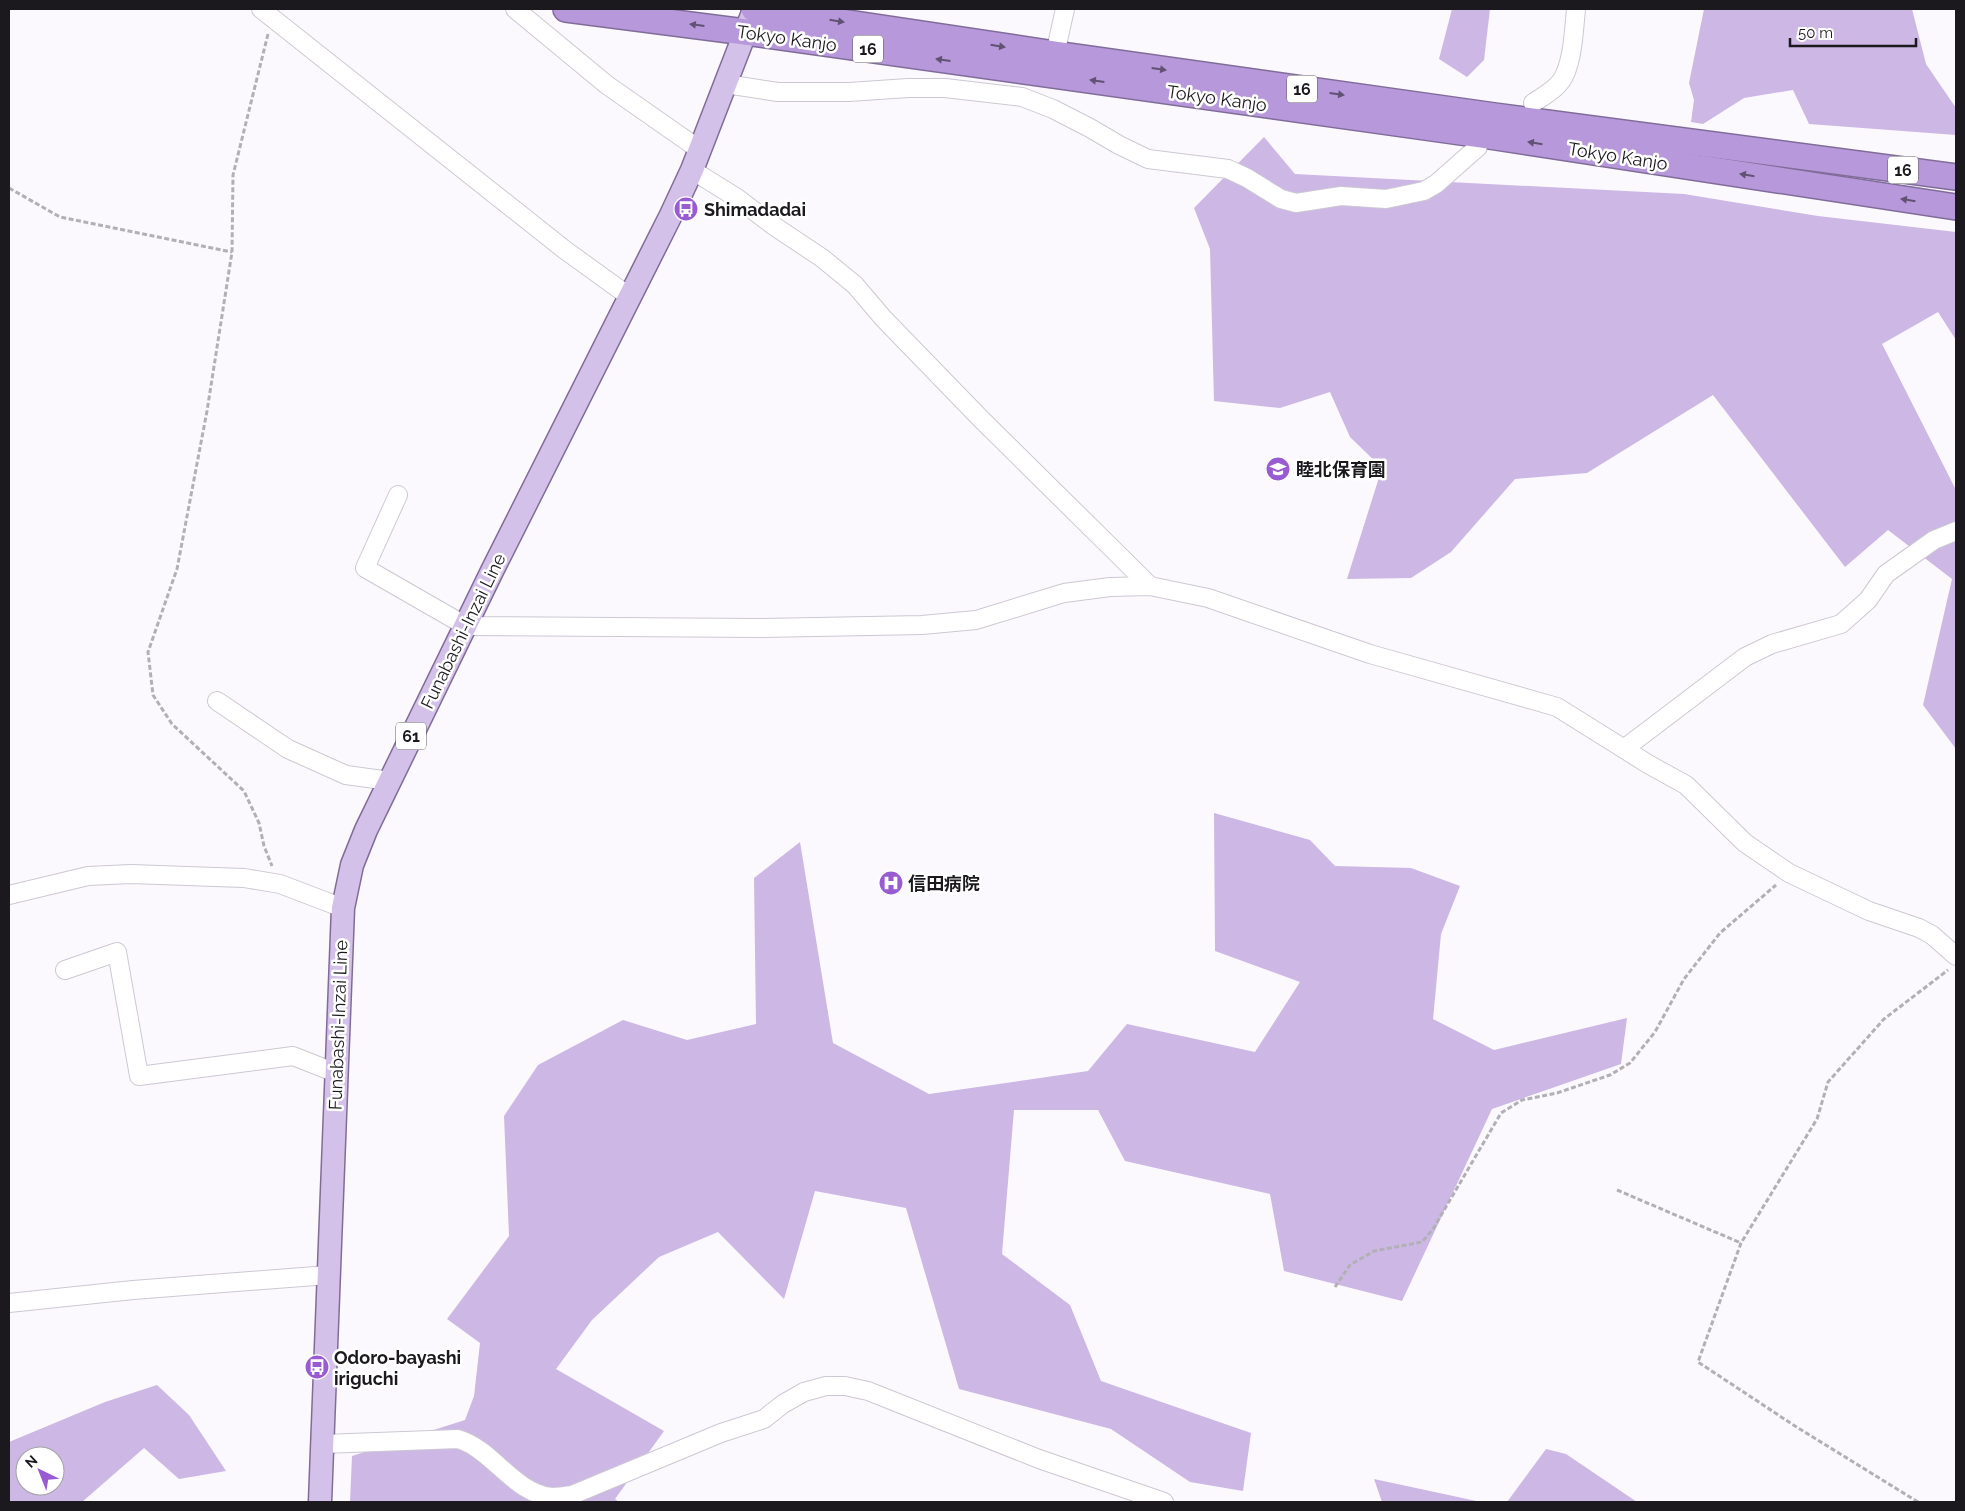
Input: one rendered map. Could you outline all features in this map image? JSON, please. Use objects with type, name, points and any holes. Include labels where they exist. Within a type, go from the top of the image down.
[{"type":"highway","name":"Tokyo Kanjo","points":[[566,9],[745,32],[1489,136],[1956,207]]},
{"type":"highway","name":"Tokyo Kanjo","points":[[754,9],[1486,115],[1956,177]]},
{"type":"main road","name":"Funabashi-Inzai Line","points":[[320,1502],[343,908],[352,866],[358,848],[390,781],[696,160],[754,9]]},
{"type":"street","points":[[515,9],[696,160],[737,198],[774,226],[822,258],[855,285],[883,318],[973,411],[1150,586]]},
{"type":"street","points":[[1056,54],[1065,9]]},
{"type":"street","points":[[1534,102],[1554,89],[1565,75],[1573,39],[1576,9]]},
{"type":"street","points":[[267,13],[565,250],[630,297]]},
{"type":"street","points":[[726,84],[778,92],[848,92],[944,88],[1022,97],[1053,109],[1148,159],[1228,169],[1247,178],[1281,200],[1296,203],[1341,196],[1386,199],[1424,191],[1436,184],[1478,147]]},
{"type":"street","points":[[398,496],[365,568],[466,626],[760,628],[922,625],[976,620],[1064,593],[1110,587],[1150,586],[1208,598],[1370,654],[1558,707],[1648,764],[1686,785],[1745,843],[1790,874],[1869,911],[1920,928],[1932,935],[1953,963]]},
{"type":"street","points":[[1625,748],[1745,658],[1772,644],[1841,624],[1868,600],[1886,574],[1934,540],[1956,531]]},
{"type":"street","points":[[218,701],[288,749],[346,775],[390,781]]},
{"type":"street","points":[[9,895],[88,876],[131,874],[244,878],[280,884],[343,908]]},
{"type":"street","points":[[65,970],[117,952],[139,1076],[293,1056],[336,1073]]},
{"type":"street","points":[[9,1303],[153,1288],[328,1275]]},
{"type":"street","points":[[323,1444],[458,1439],[471,1443],[480,1449],[521,1484],[535,1492],[552,1496],[572,1496],[721,1432],[764,1419],[783,1404],[804,1392],[826,1386],[846,1386],[868,1391],[1039,1458],[1164,1502]]},
{"type":"path","points":[[267,13],[233,175],[232,252],[207,411],[177,569],[148,652],[153,695],[172,724],[244,791],[259,823],[264,846],[280,884]]},
{"type":"path","points":[[9,188],[60,217],[232,252]]},
{"type":"path","points":[[1335,1287],[1350,1265],[1374,1251],[1422,1242],[1433,1229],[1501,1113],[1522,1100],[1557,1093],[1610,1075],[1630,1063],[1655,1032],[1684,980],[1720,933],[1790,874]]},
{"type":"path","points":[[1918,1502],[1795,1426],[1698,1362],[1741,1242],[1817,1119],[1828,1082],[1884,1019],[1953,963]]},
{"type":"path","points":[[1617,1190],[1741,1242]]},
{"type":"shaded area","points":[[1452,9],[1490,9],[1484,60],[1467,77],[1439,59]]},
{"type":"shaded area","points":[[1704,9],[1912,9],[1926,64],[1956,108],[1956,135],[1809,124],[1793,90],[1744,98],[1703,124],[1691,122],[1694,100],[1689,83]]},
{"type":"shaded area","points":[[1264,137],[1295,174],[1684,194],[1818,216],[1956,232],[1956,340],[1938,312],[1882,344],[1956,490],[1956,749],[1923,705],[1952,579],[1888,530],[1845,567],[1713,395],[1587,473],[1515,479],[1451,552],[1411,578],[1347,579],[1382,468],[1350,437],[1330,392],[1280,408],[1214,401],[1210,249],[1194,208]]},
{"type":"shaded area","points":[[1214,813],[1310,840],[1335,866],[1411,868],[1460,886],[1441,934],[1433,1019],[1494,1050],[1627,1018],[1621,1064],[1492,1109],[1402,1301],[1284,1271],[1270,1194],[1125,1161],[1098,1110],[1014,1110],[1002,1254],[1070,1305],[1101,1381],[1251,1433],[1243,1491],[1190,1482],[1111,1429],[959,1389],[906,1208],[815,1191],[784,1299],[718,1232],[659,1257],[592,1320],[556,1369],[664,1431],[615,1499],[619,1502],[350,1502],[352,1456],[465,1420],[474,1396],[480,1343],[447,1319],[509,1236],[504,1116],[538,1065],[623,1020],[687,1040],[756,1024],[754,878],[800,842],[833,1043],[929,1094],[1088,1071],[1127,1024],[1255,1052],[1300,982],[1215,951]]},
{"type":"shaded area","points":[[157,1385],[189,1415],[226,1471],[179,1479],[144,1448],[82,1502],[9,1502],[9,1442],[105,1402]]},
{"type":"shaded area","points":[[1546,1449],[1566,1454],[1637,1502],[1507,1502]]},
{"type":"shaded area","points":[[1374,1479],[1481,1502],[1382,1502]]},
{"type":"place","name":"Shimadadai","points":[[686,209]]},
{"type":"place","name":"睦北保育園","points":[[1278,469]]},
{"type":"place","name":"信田病院","points":[[891,883]]},
{"type":"place","name":"Odoro-bayashi iriguchi","points":[[317,1367]]}]
